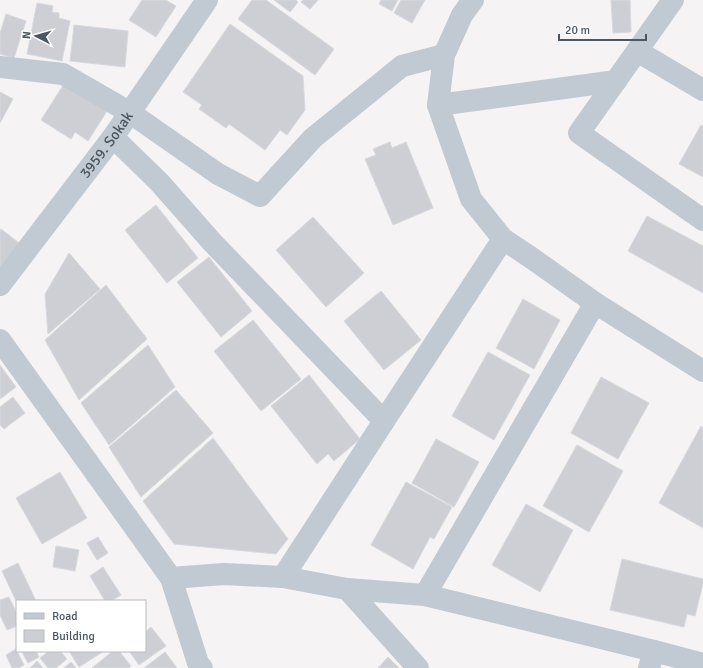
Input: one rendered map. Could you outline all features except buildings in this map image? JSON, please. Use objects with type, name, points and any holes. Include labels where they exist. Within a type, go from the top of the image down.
[{"type":"street","name":"3959. Sokak","points":[[0,285],[113,137],[207,0]]},
{"type":"street","points":[[473,0],[462,15],[444,55],[438,105],[471,199],[503,239],[595,303],[703,371]]},
{"type":"street","points":[[673,0],[579,133],[703,220]]},
{"type":"street","points":[[637,51],[703,90]]},
{"type":"street","points":[[0,67],[63,74],[129,112],[218,174],[260,196],[313,138],[402,66],[444,55]]},
{"type":"street","points":[[438,105],[616,81]]},
{"type":"street","points":[[113,137],[160,183],[212,242],[384,421]]},
{"type":"street","points":[[283,578],[503,239]]},
{"type":"street","points":[[425,595],[595,303]]},
{"type":"street","points":[[0,340],[171,578],[198,663],[202,668]]},
{"type":"street","points":[[171,578],[224,574],[283,578],[346,589],[425,595],[651,659],[703,664]]},
{"type":"street","points":[[346,589],[418,668]]}]
